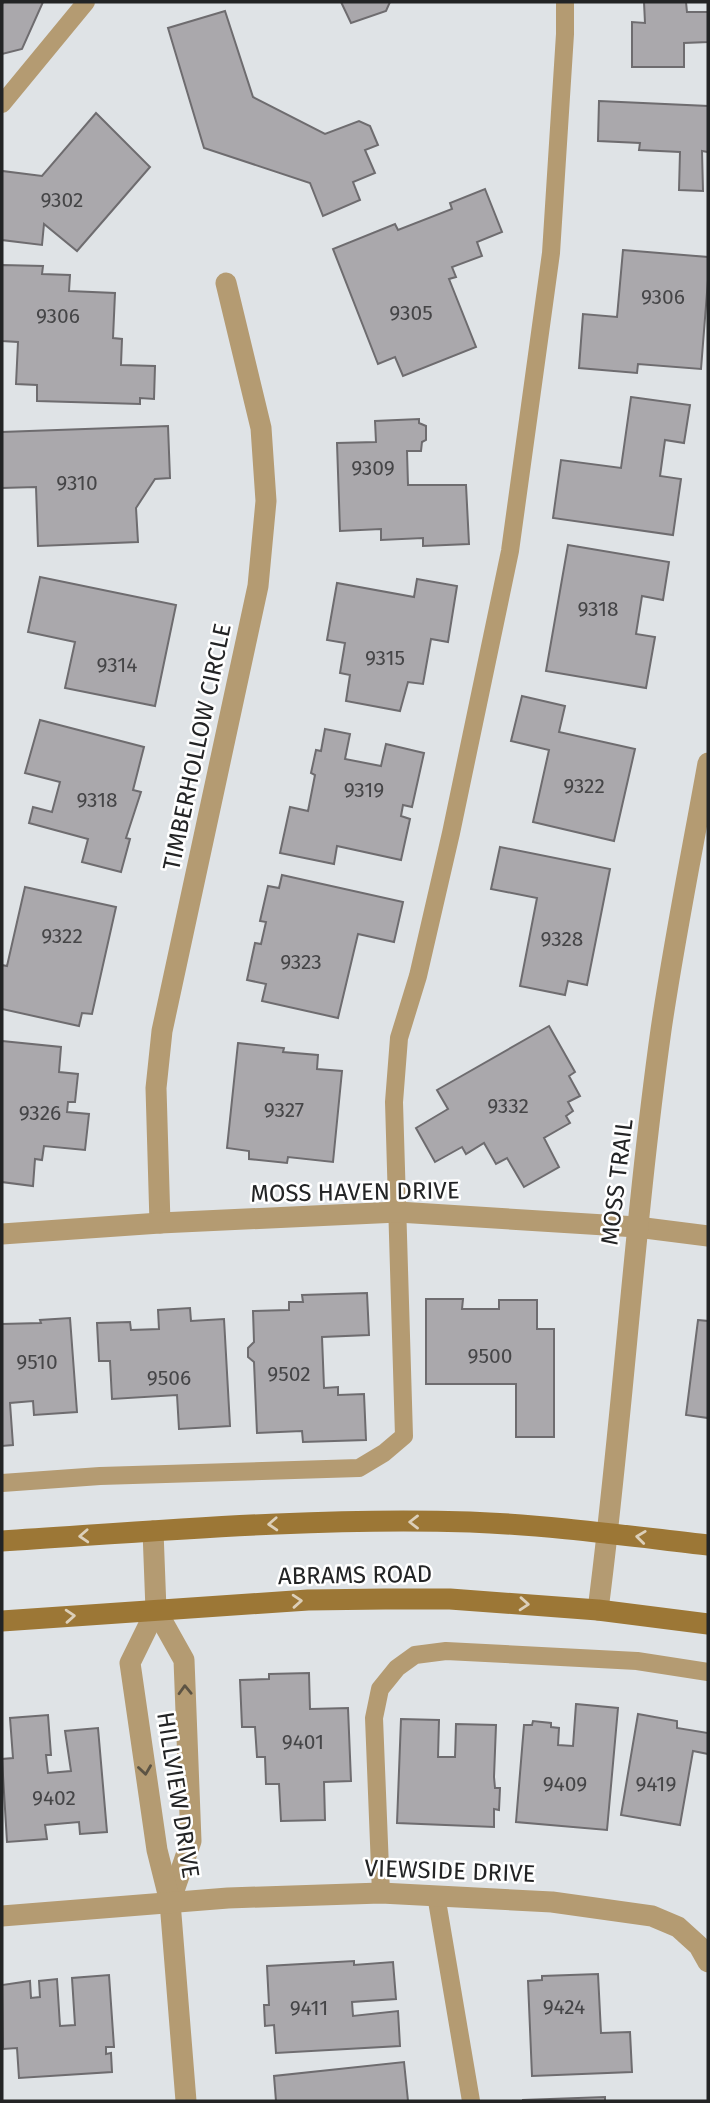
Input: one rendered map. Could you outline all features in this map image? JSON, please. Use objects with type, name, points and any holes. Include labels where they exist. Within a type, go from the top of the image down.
[{"type":"main road","points":[[2,1541],[279,1524],[417,1521],[523,1525],[708,1545]]},
{"type":"main road","name":"ABRAMS ROAD","points":[[2,1621],[308,1600],[450,1599],[598,1610],[708,1624]]},
{"type":"street","name":"TIMBERHOLLOW CIRCLE","points":[[160,1223],[156,1088],[162,1031],[258,586],[266,501],[261,428],[226,283]]},
{"type":"street","name":"MOSS TRAIL","points":[[598,1610],[608,1533],[637,1227],[662,1028],[708,763]]},
{"type":"street","name":"MOSS HAVEN DRIVE","points":[[2,1234],[160,1223],[398,1212],[637,1227],[708,1236]]},
{"type":"street","name":"HILLVIEW DRIVE","points":[[152,1531],[156,1610],[184,1660],[191,1840],[170,1902]]},
{"type":"street","name":"HILLVIEW DRIVE","points":[[156,1610],[131,1663],[157,1850],[170,1902]]},
{"type":"street","name":"VIEWSIDE DRIVE","points":[[2,1916],[170,1902],[381,1893],[552,1902],[652,1916],[678,1927],[699,1946],[708,1962]]},
{"type":"street","points":[[170,1902],[186,2101]]},
{"type":"lane","points":[[2,104],[86,2]]},
{"type":"lane","points":[[2,1483],[100,1476],[359,1468],[384,1453],[404,1436],[394,1102],[399,1038],[418,976],[451,833],[510,551],[551,253],[565,2]]},
{"type":"lane","points":[[381,1893],[374,1717],[380,1689],[406,1661],[415,1655],[446,1651],[638,1661],[708,1672]]},
{"type":"lane","points":[[436,1895],[471,2101]]},
{"type":"building","points":[[43,2],[22,49],[2,54],[2,4]]},
{"type":"building","points":[[341,2],[390,2],[386,11],[351,23]]},
{"type":"building","points":[[644,2],[686,2],[687,12],[708,12],[708,42],[684,43],[684,67],[632,67],[632,22],[645,23]]},
{"type":"building","points":[[225,11],[253,97],[325,134],[359,121],[370,126],[378,145],[365,150],[375,173],[353,182],[360,200],[323,216],[310,183],[204,148],[168,28]]},
{"type":"building","points":[[599,101],[708,106],[708,152],[702,151],[703,191],[679,190],[680,152],[639,150],[640,143],[598,141]]},
{"type":"building","points":[[96,113],[150,167],[77,251],[44,224],[42,245],[2,240],[2,171],[42,176]]},
{"type":"building","points":[[485,189],[502,232],[477,242],[482,256],[452,267],[456,277],[449,279],[476,347],[403,376],[395,357],[378,364],[333,249],[395,224],[398,230],[452,209],[450,203]]},
{"type":"building","points":[[623,250],[708,257],[701,369],[638,364],[637,373],[579,368],[583,314],[617,317]]},
{"type":"building","points":[[2,265],[43,266],[42,274],[70,275],[69,291],[115,293],[113,338],[122,339],[121,365],[155,366],[154,399],[140,398],[140,404],[37,401],[37,385],[16,384],[18,342],[2,341]]},
{"type":"building","points":[[631,397],[690,405],[684,443],[665,440],[660,476],[681,479],[673,535],[553,518],[561,460],[621,468]]},
{"type":"building","points":[[419,419],[419,423],[426,426],[426,440],[422,442],[421,451],[407,451],[408,485],[466,485],[469,544],[423,546],[423,538],[381,540],[381,529],[340,531],[337,443],[376,442],[375,421]]},
{"type":"building","points":[[168,426],[170,478],[155,479],[136,508],[138,542],[38,546],[36,487],[2,488],[2,432]]},
{"type":"building","points":[[568,545],[669,562],[663,600],[642,596],[636,634],[655,637],[646,688],[546,671]]},
{"type":"building","points":[[40,577],[176,605],[155,706],[65,688],[75,642],[28,632]]},
{"type":"building","points":[[417,579],[457,586],[448,642],[431,639],[423,684],[408,682],[400,711],[346,701],[350,675],[340,673],[345,643],[327,640],[337,583],[414,597]]},
{"type":"building","points":[[522,696],[565,706],[559,732],[635,749],[614,841],[533,822],[549,750],[511,741]]},
{"type":"building","points":[[40,720],[144,747],[133,790],[141,792],[126,838],[130,839],[121,872],[82,862],[88,839],[29,823],[33,807],[52,812],[60,782],[25,773]]},
{"type":"building","points":[[325,729],[350,734],[345,759],[381,766],[386,744],[424,753],[412,807],[403,805],[401,816],[410,819],[401,860],[337,846],[334,864],[280,853],[290,807],[308,811],[315,775],[311,773],[316,750],[321,751]]},
{"type":"building","points":[[500,847],[610,869],[587,985],[568,981],[565,995],[520,986],[537,898],[491,889]]},
{"type":"building","points":[[282,875],[403,902],[394,942],[358,934],[338,1018],[262,1001],[266,984],[247,980],[255,943],[261,944],[266,922],[260,921],[268,886],[279,888]]},
{"type":"building","points":[[25,887],[116,907],[92,1014],[82,1013],[79,1026],[2,1009],[2,965],[7,966]]},
{"type":"building","points":[[549,1026],[575,1072],[569,1076],[580,1096],[568,1102],[573,1111],[566,1116],[570,1123],[544,1138],[559,1167],[524,1187],[507,1158],[496,1164],[484,1143],[466,1154],[462,1147],[435,1162],[416,1128],[448,1109],[437,1090]]},
{"type":"building","points":[[2,1041],[61,1047],[59,1072],[78,1074],[75,1102],[68,1102],[67,1112],[89,1114],[85,1150],[44,1146],[42,1160],[35,1159],[33,1186],[2,1182]]},
{"type":"building","points":[[238,1043],[284,1048],[283,1052],[318,1055],[317,1069],[342,1071],[333,1162],[288,1157],[287,1163],[249,1159],[249,1151],[227,1148]]},
{"type":"building","points":[[367,1293],[369,1335],[322,1337],[324,1388],[338,1387],[338,1395],[364,1394],[366,1440],[303,1442],[302,1431],[257,1433],[254,1362],[248,1357],[248,1348],[254,1342],[253,1311],[289,1310],[289,1302],[303,1302],[302,1295]]},
{"type":"building","points":[[426,1299],[463,1299],[462,1309],[499,1309],[499,1300],[537,1300],[537,1329],[554,1329],[554,1437],[516,1437],[516,1384],[426,1384]]},
{"type":"building","points":[[190,1308],[191,1321],[224,1319],[230,1426],[179,1429],[177,1395],[112,1399],[110,1361],[99,1361],[97,1323],[130,1322],[131,1330],[159,1329],[158,1310]]},
{"type":"building","points":[[70,1318],[77,1412],[34,1415],[33,1401],[10,1403],[13,1445],[2,1446],[2,1324],[41,1323],[40,1320]]},
{"type":"building","points":[[698,1320],[708,1321],[708,1418],[686,1415]]},
{"type":"building","points":[[309,1673],[310,1709],[348,1708],[351,1781],[324,1782],[325,1820],[281,1821],[279,1784],[266,1784],[265,1757],[257,1757],[255,1727],[242,1727],[240,1680],[269,1679],[269,1674]]},
{"type":"building","points":[[576,1704],[618,1708],[607,1830],[516,1822],[524,1725],[532,1725],[533,1721],[551,1723],[551,1727],[559,1728],[558,1745],[573,1746]]},
{"type":"building","points":[[638,1714],[677,1721],[677,1728],[708,1733],[708,1754],[693,1751],[680,1825],[621,1815]]},
{"type":"building","points":[[48,1715],[51,1755],[46,1755],[48,1773],[71,1771],[65,1731],[98,1728],[107,1832],[80,1834],[79,1822],[45,1825],[47,1839],[7,1842],[2,1759],[13,1758],[10,1718]]},
{"type":"building","points":[[401,1719],[439,1720],[438,1757],[455,1757],[456,1724],[496,1725],[494,1777],[495,1788],[500,1788],[499,1810],[494,1809],[494,1827],[397,1823]]},
{"type":"building","points":[[354,1961],[354,1965],[393,1962],[396,1999],[352,2002],[353,2016],[398,2011],[400,2046],[276,2053],[274,2025],[265,2026],[264,2005],[269,2005],[267,1966]]},
{"type":"building","points":[[598,1974],[601,2033],[630,2032],[632,2072],[532,2076],[528,1981],[542,1980],[542,1976]]},
{"type":"building","points":[[109,1975],[114,2047],[106,2047],[106,2054],[111,2053],[112,2072],[19,2078],[17,2048],[3,2049],[2,1985],[30,1981],[31,1998],[40,1997],[39,1981],[57,1979],[60,2026],[75,2025],[72,1978]]},
{"type":"building","points":[[404,2062],[408,2101],[276,2101],[274,2076]]},
{"type":"building","points":[[605,2097],[605,2101],[523,2101],[523,2100]]}]
